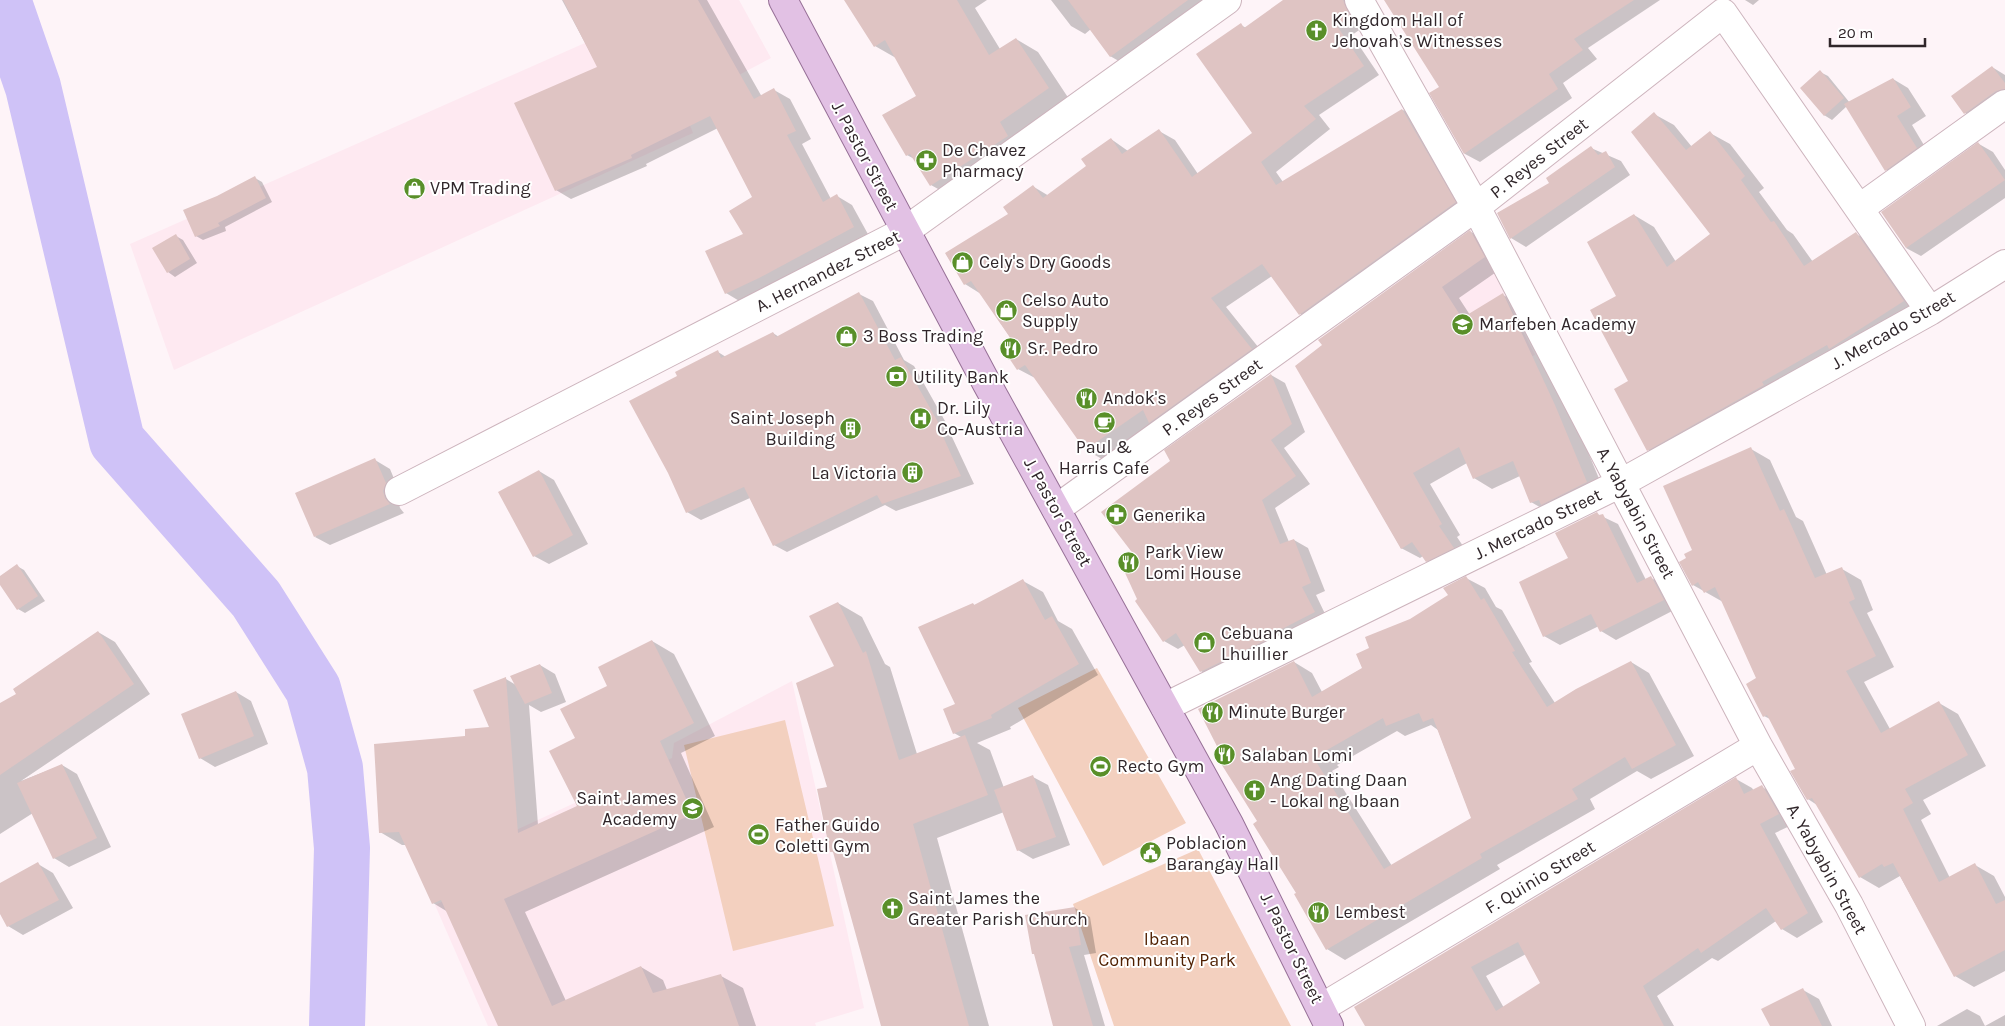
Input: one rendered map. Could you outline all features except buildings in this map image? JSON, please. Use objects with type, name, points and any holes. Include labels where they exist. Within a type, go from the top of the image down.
[{"type":"main road","name":"J. Pastor Street","points":[[783,0],[905,231],[1230,824],[1325,1017]]},
{"type":"street","name":"A. Hernandez Street","points":[[399,491],[905,231],[1227,0]]},
{"type":"street","name":"A. Yabyabin Street","points":[[1359,0],[1476,207],[1758,746],[1850,905],[1911,1026]]},
{"type":"street","name":"P. Reyes Street","points":[[1056,509],[1476,207],[1723,13],[1930,311]]},
{"type":"street","points":[[1860,208],[2005,104]]},
{"type":"street","name":"J. Mercado Street","points":[[1165,707],[1620,483],[1930,311],[2005,264]]},
{"type":"street","name":"F. Quinio Street","points":[[1325,1017],[1758,746]]},
{"type":"shaded area","name":"VPM Trading","points":[[682,0],[739,0],[771,58],[682,105],[693,133],[174,370],[130,244]]},
{"type":"shaded area","name":"Marfeben Academy","points":[[1474,234],[1535,355],[1442,390],[1391,294]]},
{"type":"shaded area","name":"Saint James Academy","points":[[792,681],[864,1008],[815,1023],[816,1026],[488,1026],[435,905],[469,889],[458,857],[672,758],[674,743]]},
{"type":"green space","name":"Recto Gym","points":[[1097,668],[1186,823],[1103,866],[1018,708]]},
{"type":"green space","name":"Father Guido Coletti Gym","points":[[785,720],[834,926],[733,951],[684,745]]},
{"type":"green space","name":"Ibaan Community Park","points":[[1198,849],[1291,1026],[1114,1026],[1073,904]]},
{"type":"waterway","points":[[3,0],[33,87],[117,441],[256,599],[313,689],[335,768],[342,848],[337,1026]]},
{"type":"place","name":"Kingdom Hall of Jehovah’s Witnesses","points":[[1316,30]]},
{"type":"place","name":"De Chavez Pharmacy","points":[[926,160]]},
{"type":"place","name":"VPM Trading","points":[[414,188]]},
{"type":"place","name":"Cely's Dry Goods","points":[[963,262]]},
{"type":"place","name":"Celso Auto Supply","points":[[1006,310]]},
{"type":"place","name":"Marfeben Academy","points":[[1463,324]]},
{"type":"place","name":"3 Boss Trading","points":[[847,336]]},
{"type":"place","name":"Sr. Pedro","points":[[1011,348]]},
{"type":"place","name":"Utility Bank","points":[[897,377]]},
{"type":"place","name":"Andok's","points":[[1087,398]]},
{"type":"place","name":"Dr. Lily Co-Austria","points":[[921,418]]},
{"type":"place","name":"Paul & Harris Cafe","points":[[1104,422]]},
{"type":"place","name":"Saint Joseph Building","points":[[851,428]]},
{"type":"place","name":"La Victoria","points":[[913,473]]},
{"type":"place","name":"Generika","points":[[1117,515]]},
{"type":"place","name":"Park View Lomi House","points":[[1129,562]]},
{"type":"place","name":"Cebuana Lhuillier","points":[[1205,643]]},
{"type":"place","name":"Minute Burger","points":[[1212,712]]},
{"type":"place","name":"Salaban Lomi","points":[[1225,755]]},
{"type":"place","name":"Recto Gym","points":[[1101,766]]},
{"type":"place","name":"Ang Dating Daan - Lokal ng Ibaan","points":[[1254,790]]},
{"type":"place","name":"Saint James Academy","points":[[693,808]]},
{"type":"place","name":"Father Guido Coletti Gym","points":[[759,835]]},
{"type":"place","name":"Poblacion Barangay Hall","points":[[1150,853]]},
{"type":"place","name":"Saint James the Greater Parish Church","points":[[892,908]]},
{"type":"place","name":"Lembest","points":[[1319,912]]}]
